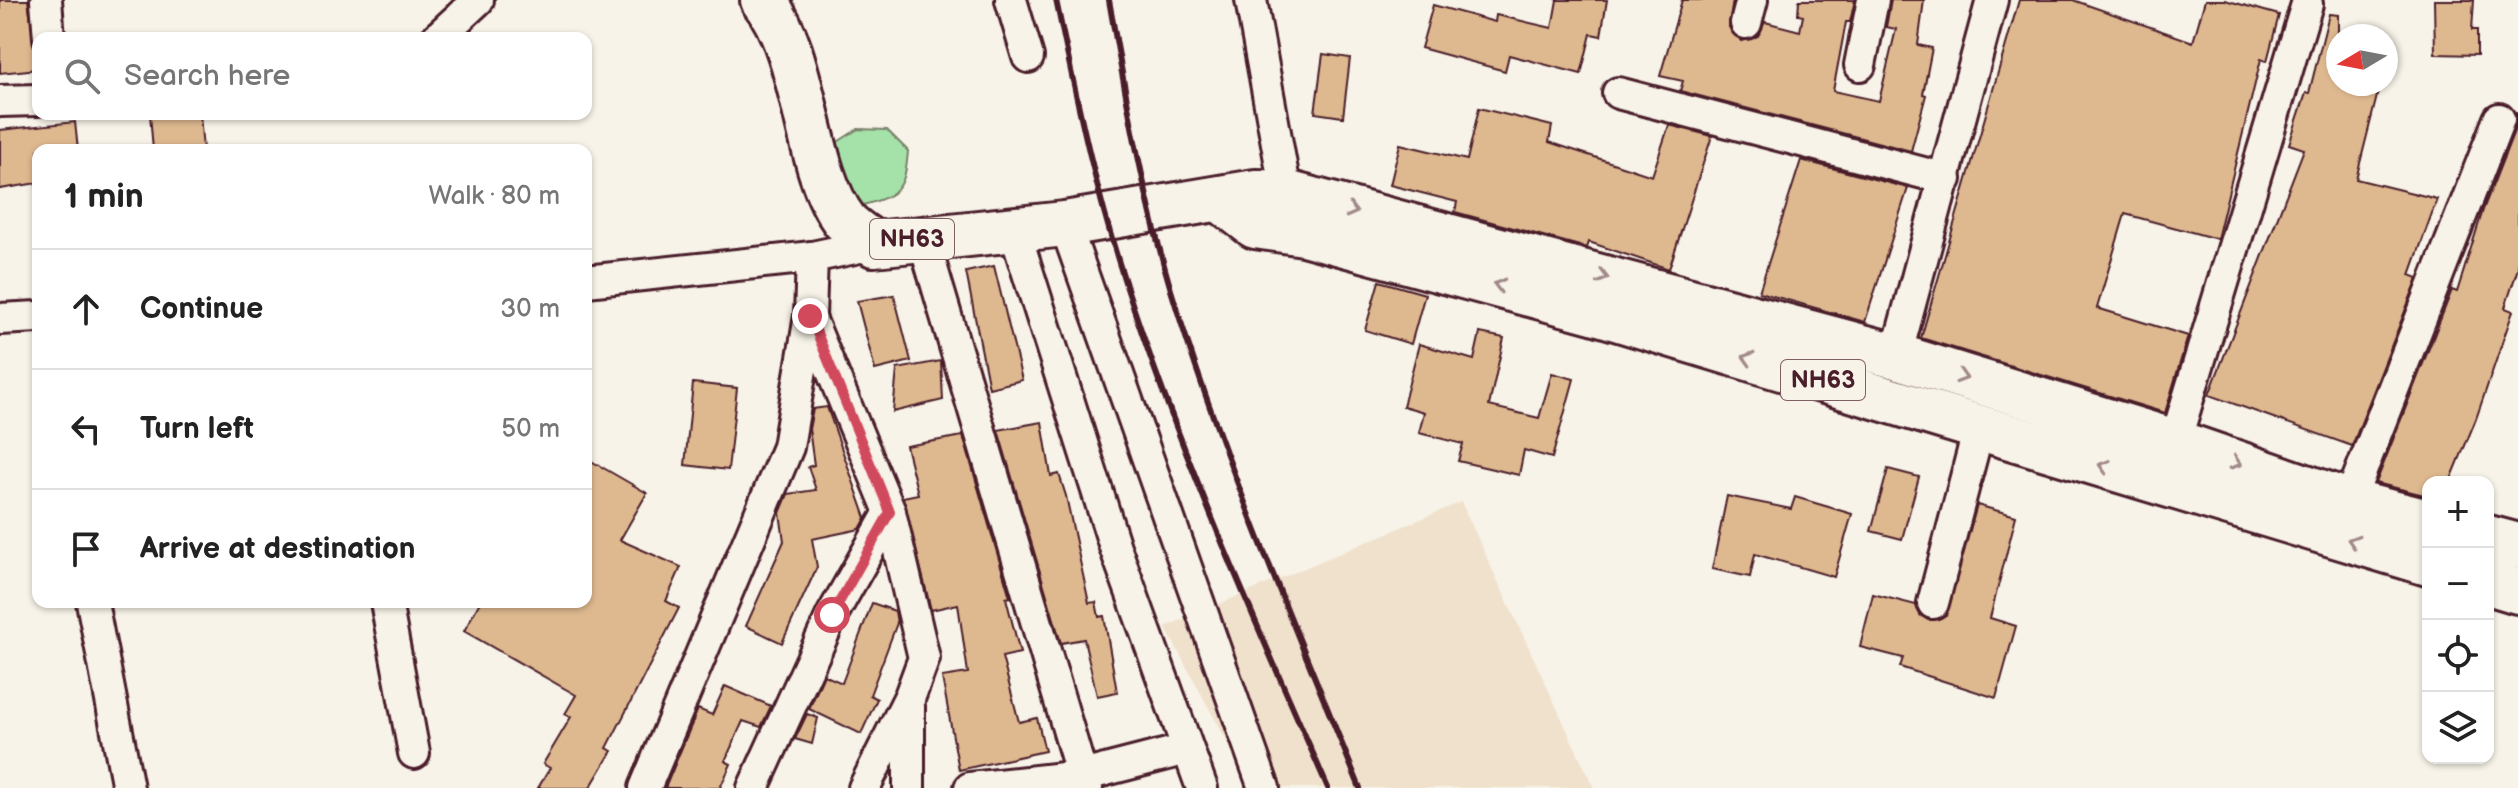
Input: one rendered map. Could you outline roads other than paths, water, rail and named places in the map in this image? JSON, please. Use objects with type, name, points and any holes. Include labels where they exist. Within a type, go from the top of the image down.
[{"type":"highway","name":"NH63","points":[[763,0],[793,66],[833,203],[847,224],[874,244],[1065,224],[1256,192],[1286,193],[1896,356],[2175,442],[2349,502],[2422,520]]},
{"type":"highway","name":"NH63","points":[[1221,200],[1255,226],[1304,233],[1593,311],[2422,561]]},
{"type":"highway","points":[[2494,540],[2518,546]]},
{"type":"highway","points":[[2494,584],[2518,591]]},
{"type":"street","points":[[46,0],[49,32]]},
{"type":"street","points":[[443,32],[478,0]]},
{"type":"street","points":[[1011,0],[1028,57]]},
{"type":"street","points":[[1251,0],[1286,193]]},
{"type":"street","points":[[1860,65],[1873,0]]},
{"type":"street","points":[[1896,356],[1992,0]]},
{"type":"street","points":[[2175,442],[2307,4]]},
{"type":"street","points":[[1618,93],[1946,179]]},
{"type":"street","points":[[0,101],[32,100]]},
{"type":"street","points":[[2349,502],[2499,119]]},
{"type":"street","points":[[1065,224],[1264,788]]},
{"type":"street","points":[[1014,229],[1115,547],[1202,788]]},
{"type":"street","points":[[923,238],[1084,782]]},
{"type":"street","points":[[592,280],[812,257],[874,244]]},
{"type":"street","points":[[645,788],[788,447],[810,316],[812,257]]},
{"type":"street","points":[[810,316],[890,512],[924,658],[910,696],[864,788]]},
{"type":"street","points":[[0,319],[32,319]]},
{"type":"street","points":[[1933,603],[1979,428]]},
{"type":"street","points":[[753,788],[832,615],[890,512]]},
{"type":"street","points":[[93,608],[128,788]]},
{"type":"street","points":[[387,608],[414,753]]},
{"type":"street","points":[[909,788],[910,696]]},
{"type":"street","points":[[970,788],[1084,782],[1187,749]]},
{"type":"railway","points":[[1056,0],[1104,212],[1147,347],[1220,538],[1328,788]]},
{"type":"railway","points":[[1109,0],[1144,182],[1161,254],[1191,353],[1284,603],[1360,788]]}]
